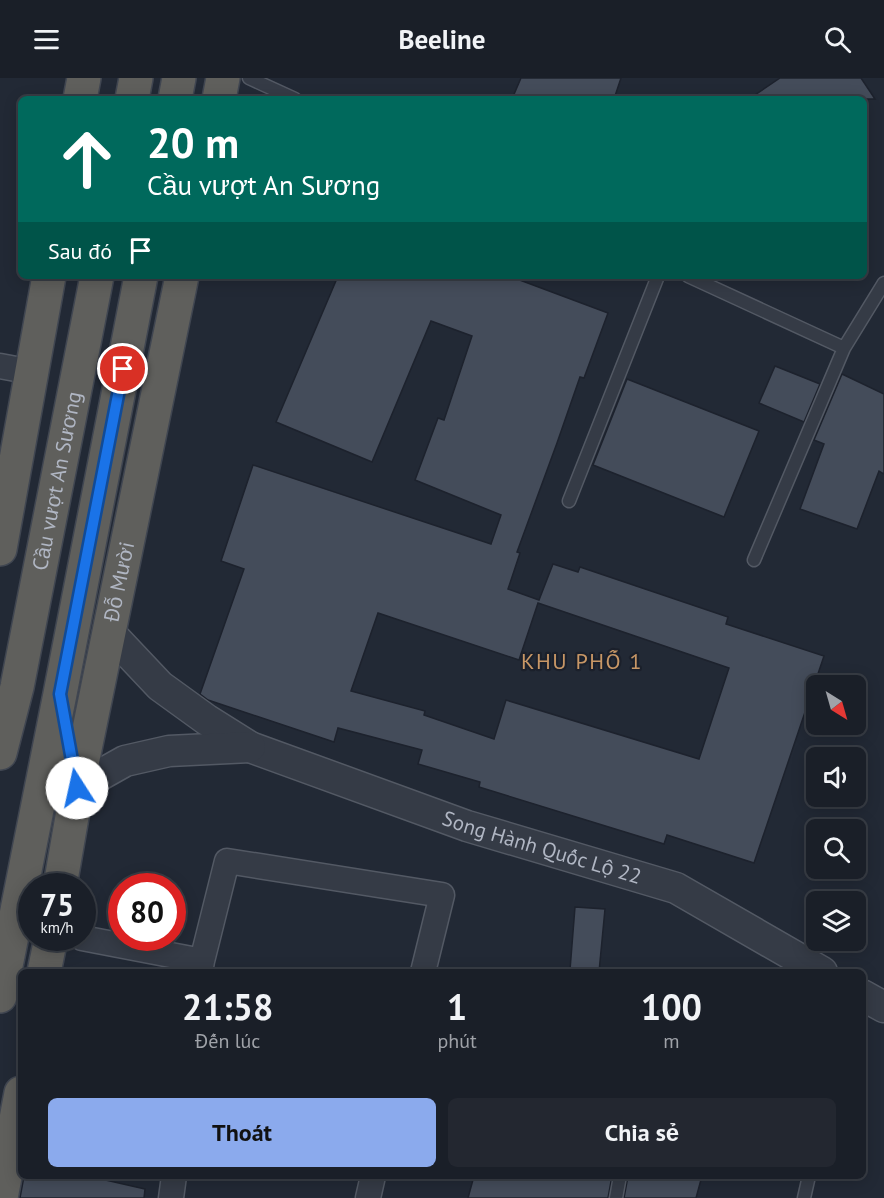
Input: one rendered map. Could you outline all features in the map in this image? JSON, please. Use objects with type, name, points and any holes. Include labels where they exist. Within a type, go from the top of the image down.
[{"type":"highway","points":[[81,96],[84,78]]},
{"type":"highway","points":[[133,96],[136,78]]},
{"type":"highway","points":[[176,96],[179,78]]},
{"type":"highway","points":[[220,96],[223,78]]},
{"type":"highway","points":[[0,549],[48,279]]},
{"type":"highway","name":"Cầu vượt An Sương","points":[[0,753],[17,687],[96,279]]},
{"type":"highway","name":"Cầu vượt An Sương","points":[[60,694],[140,279]]},
{"type":"highway","name":"Đỗ Mười","points":[[62,873],[77,788],[181,279]]},
{"type":"highway","points":[[28,856],[77,788],[60,694]]},
{"type":"highway","points":[[0,996],[60,694]]},
{"type":"highway","points":[[45,969],[48,951]]},
{"type":"highway","points":[[1,1198],[18,1109]]},
{"type":"street","points":[[0,366],[32,372]]},
{"type":"street","points":[[109,632],[160,686],[250,747]]},
{"type":"street","points":[[77,788],[125,761],[169,751],[250,747]]},
{"type":"street","name":"Song Hành Quốc Lộ 22","points":[[250,747],[467,826],[675,888],[817,969]]},
{"type":"street","points":[[96,941],[201,966],[227,861],[442,895],[424,969]]},
{"type":"street","points":[[866,997],[884,1007]]},
{"type":"street","points":[[171,1198],[174,1179]]},
{"type":"street","points":[[368,1198],[372,1179]]},
{"type":"lane","points":[[249,78],[289,96]]},
{"type":"lane","points":[[569,501],[657,279]]},
{"type":"lane","points":[[694,279],[844,348]]},
{"type":"lane","points":[[754,560],[844,348],[884,283]]},
{"type":"lane","points":[[616,1198],[619,1179]]},
{"type":"lane","points":[[804,1198],[808,1179]]},
{"type":"building","points":[[521,78],[621,78],[615,96],[513,96]]},
{"type":"building","points":[[780,78],[861,78],[875,99],[867,99],[867,96],[753,96]]},
{"type":"building","points":[[337,279],[517,279],[608,313],[584,378],[580,377],[517,552],[520,553],[508,589],[539,600],[553,564],[578,572],[580,567],[728,617],[726,624],[824,656],[818,675],[806,675],[806,709],[754,863],[667,835],[664,844],[479,787],[480,782],[418,764],[422,750],[338,728],[334,742],[208,700],[200,694],[244,569],[221,561],[253,465],[491,544],[501,515],[415,480],[438,418],[444,420],[472,336],[431,321],[372,462],[276,422]],"holes":[[[538,603],[729,668],[699,759],[506,700],[494,739],[424,715],[425,711],[351,691],[378,613],[519,660]]]},
{"type":"building","points":[[775,366],[820,384],[804,422],[759,403]]},
{"type":"building","points":[[842,374],[884,394],[884,474],[879,471],[857,529],[800,509],[824,444],[814,440]]},
{"type":"building","points":[[627,379],[759,431],[724,517],[593,465]]},
{"type":"building","points":[[575,907],[605,909],[599,969],[570,969]]},
{"type":"building","points":[[23,1179],[101,1179],[145,1189],[144,1198],[20,1198]]},
{"type":"building","points":[[473,1179],[611,1179],[608,1198],[468,1198]]},
{"type":"building","points":[[627,1179],[701,1179],[696,1198],[624,1198]]},
{"type":"district","name":"KHU PHỐ 1","points":[[582,661]]},
{"type":"route","points":[[77,788],[60,694],[123,369]]}]
